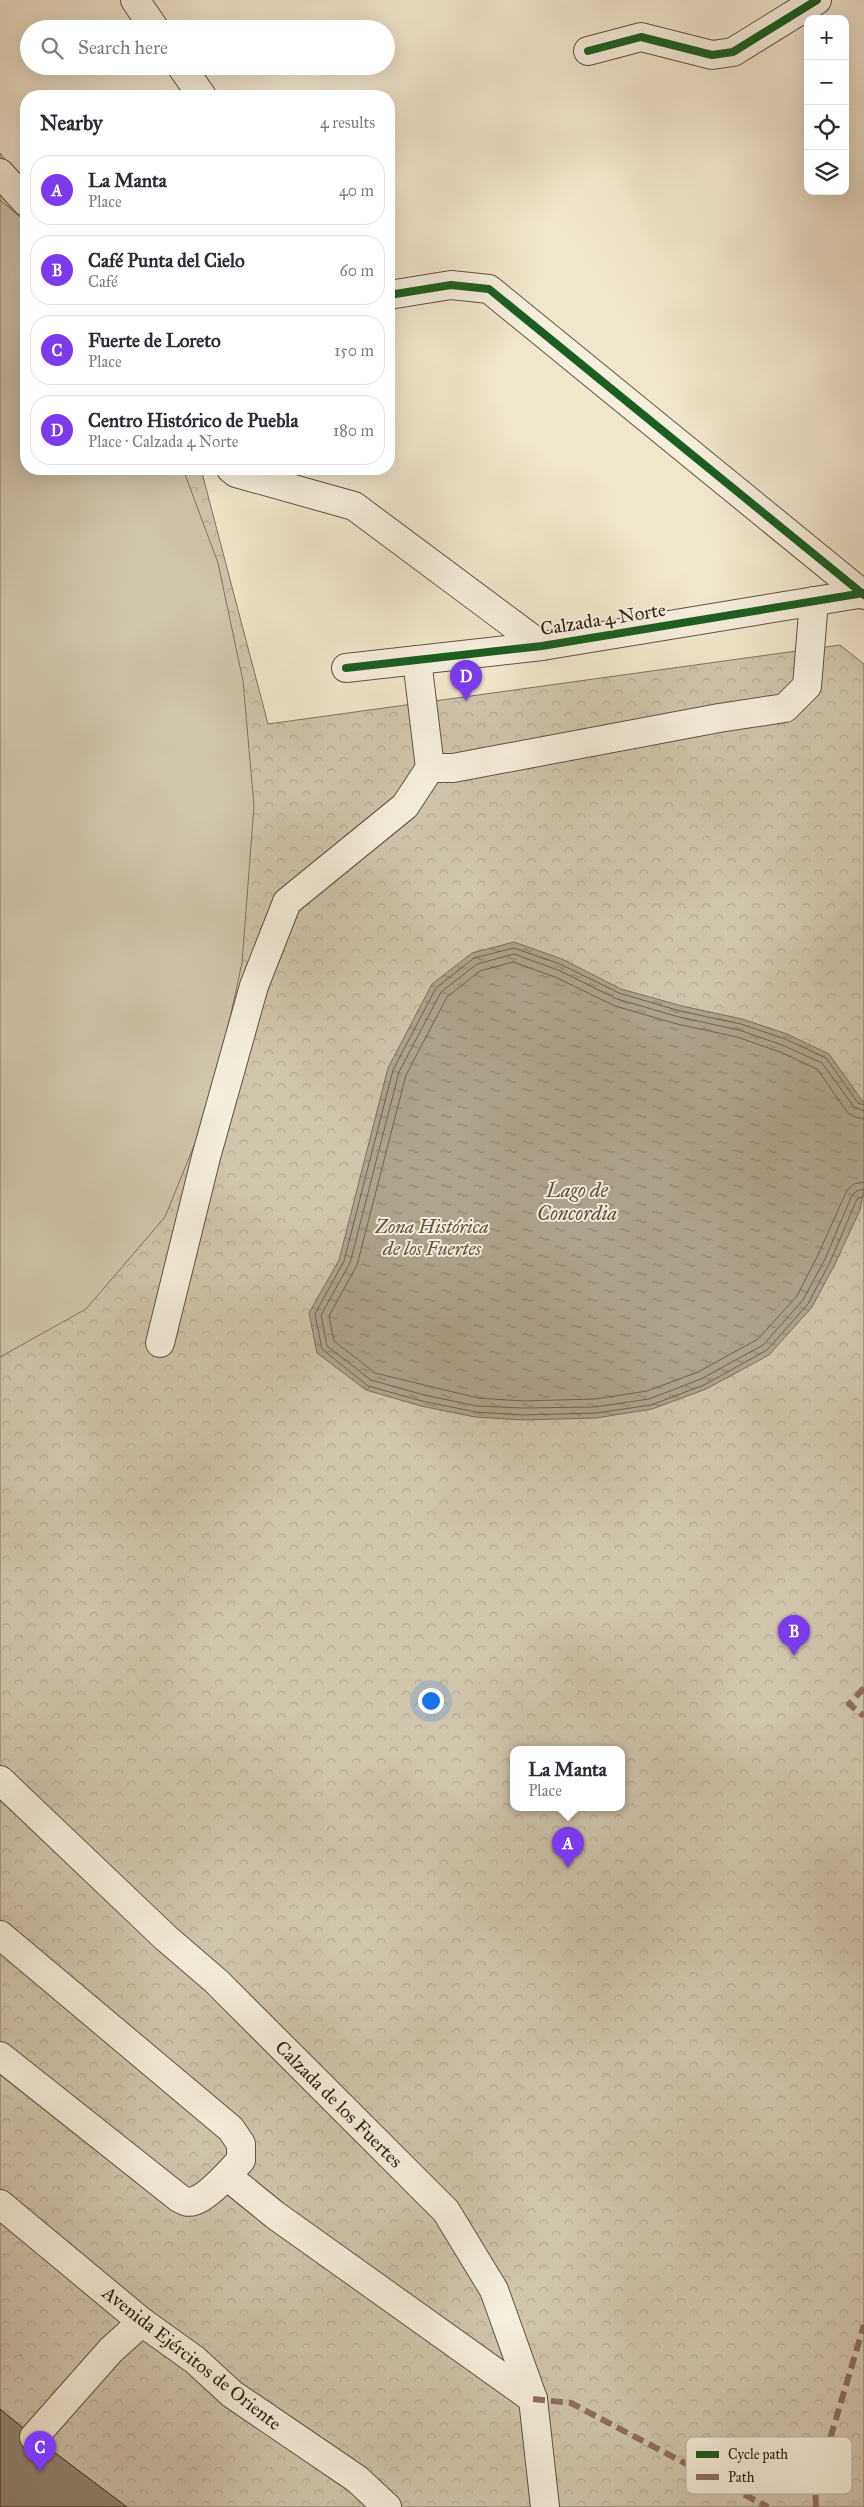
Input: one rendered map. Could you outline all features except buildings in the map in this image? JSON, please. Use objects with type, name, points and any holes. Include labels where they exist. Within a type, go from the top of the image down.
[{"type":"street","points":[[135,0],[149,20]]},
{"type":"street","points":[[588,50],[641,37],[712,55],[733,52],[817,0]]},
{"type":"street","points":[[187,75],[198,90]]},
{"type":"street","points":[[0,173],[20,195]]},
{"type":"street","points":[[395,294],[451,285],[489,289],[863,593]]},
{"type":"street","points":[[243,475],[354,506],[542,646]]},
{"type":"street","name":"Calzada 4 Norte","points":[[346,668],[542,646],[863,593]]},
{"type":"street","points":[[430,768],[453,768],[719,718],[785,708],[807,686],[814,601]]},
{"type":"street","points":[[160,1343],[206,1157],[254,986],[288,902],[405,806],[430,768],[417,660]]},
{"type":"street","name":"Calzada de los Fuertes","points":[[0,1780],[166,1938],[216,1981],[446,2211],[494,2290],[533,2399],[546,2507]]},
{"type":"street","points":[[0,1935],[231,2129],[241,2144],[241,2160],[227,2176],[196,2201],[187,2202],[179,2198],[0,2056]]},
{"type":"street","points":[[227,2176],[275,2215],[533,2399]]},
{"type":"street","name":"Avenida Ejércitos de Oriente","points":[[0,2204],[142,2322],[195,2360],[232,2394],[357,2479],[387,2507]]},
{"type":"street","points":[[34,2436],[100,2362],[142,2322]]},
{"type":"green space","name":"Zona Histórica de los Fuertes","points":[[0,153],[20,178],[20,475],[203,475],[268,724],[840,645],[864,664],[864,2507],[0,2507]]},
{"type":"green space","points":[[0,200],[20,217],[20,475],[185,475],[218,563],[243,681],[254,806],[242,963],[211,1104],[165,1217],[86,1309],[0,1357]]},
{"type":"water","name":"Lago de Concordia","points":[[514,942],[562,959],[621,989],[682,1006],[742,1019],[787,1034],[829,1054],[864,1103],[864,1189],[860,1210],[835,1264],[812,1307],[769,1355],[706,1389],[652,1409],[596,1418],[522,1420],[475,1417],[421,1406],[366,1390],[317,1353],[309,1313],[339,1260],[388,1068],[432,984],[472,953]]},
{"type":"marked path","points":[[864,1688],[849,1704],[864,1716]]},
{"type":"marked path","points":[[831,2437],[864,2325]]},
{"type":"marked path","points":[[533,2399],[571,2403],[686,2464]]},
{"type":"marked path","points":[[743,2494],[768,2507]]},
{"type":"marked path","points":[[815,2494],[816,2507]]},
{"type":"cycle path","points":[[588,51],[641,37],[712,55],[733,52],[817,0]]},
{"type":"cycle path","points":[[395,294],[451,285],[489,289],[864,595]]},
{"type":"cycle path","points":[[346,668],[542,646],[864,593]]},
{"type":"place","name":"Centro Histórico de Puebla","points":[[466,701]]},
{"type":"place","name":"Café Punta del Cielo","points":[[794,1656]]},
{"type":"place","name":"La Manta","points":[[568,1868]]},
{"type":"place","name":"Fuerte de Loreto","points":[[40,2472]]}]
